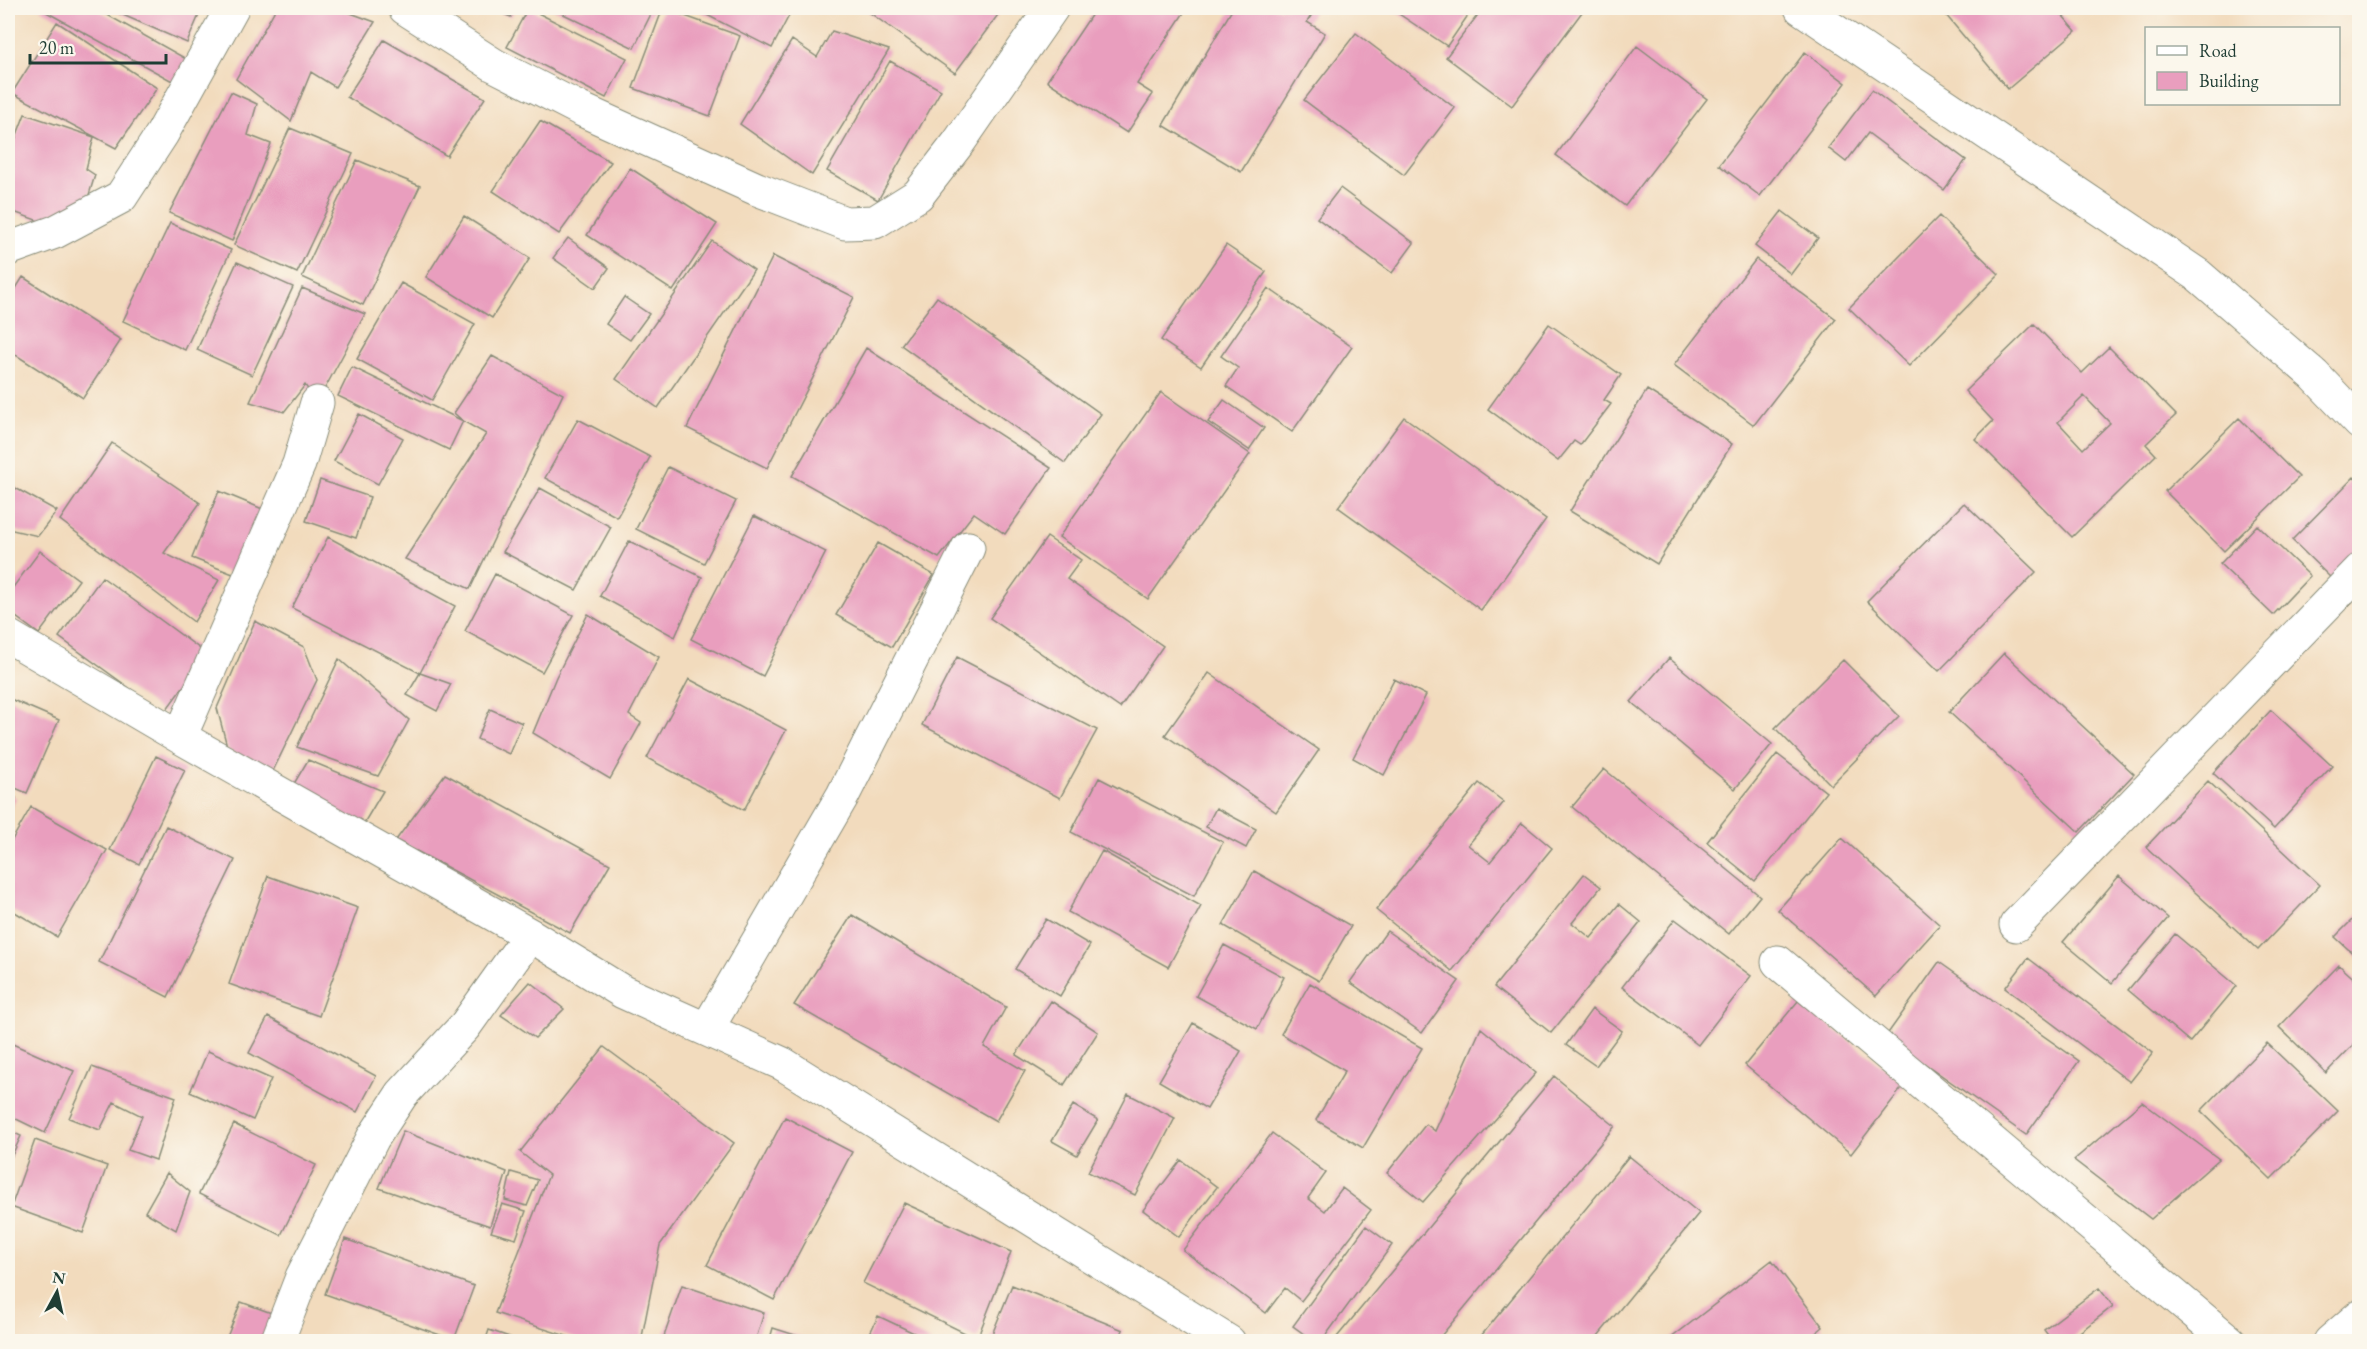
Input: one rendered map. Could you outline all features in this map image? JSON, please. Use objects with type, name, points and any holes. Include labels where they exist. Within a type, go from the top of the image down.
[{"type":"main road","points":[[8,249],[56,232],[121,196],[162,134],[232,8]]},
{"type":"main road","points":[[408,8],[494,65],[580,109],[757,189],[845,223],[875,222],[918,195],[959,142],[1052,8]]},
{"type":"main road","points":[[1801,8],[2198,276],[2314,375],[2360,423]]},
{"type":"main road","points":[[180,737],[299,464],[317,403]]},
{"type":"main road","points":[[707,1029],[843,795],[968,548]]},
{"type":"main road","points":[[2016,925],[2360,570]]},
{"type":"main road","points":[[8,636],[180,737],[530,935],[623,992],[783,1064],[1229,1341]]},
{"type":"main road","points":[[277,1341],[302,1277],[373,1138],[402,1094],[465,1026],[530,935]]},
{"type":"main road","points":[[1778,962],[2230,1341]]},
{"type":"main road","points":[[2330,1341],[2360,1316]]},
{"type":"building","points":[[39,8],[95,8],[188,60],[174,82]]},
{"type":"building","points":[[107,8],[202,8],[187,43]]},
{"type":"building","points":[[276,8],[337,8],[375,22],[335,87],[311,72],[291,121],[236,79]]},
{"type":"building","points":[[488,8],[515,8],[511,17]]},
{"type":"building","points":[[528,8],[627,58],[606,98],[507,47]]},
{"type":"building","points":[[551,8],[654,8],[634,48]]},
{"type":"building","points":[[663,8],[740,36],[710,116],[633,88]]},
{"type":"building","points":[[693,8],[793,8],[772,48]]},
{"type":"building","points":[[863,8],[1003,8],[955,73]]},
{"type":"building","points":[[1096,8],[1187,8],[1137,84],[1153,94],[1127,133],[1047,81]]},
{"type":"building","points":[[1233,8],[1316,8],[1307,22],[1325,33],[1241,172],[1163,125]]},
{"type":"building","points":[[1390,8],[1473,8],[1447,46]]},
{"type":"building","points":[[1483,8],[1585,8],[1512,106],[1446,57]]},
{"type":"building","points":[[1940,8],[2056,8],[2076,31],[2008,89]]},
{"type":"building","points":[[57,22],[157,88],[116,148],[12,93]]},
{"type":"building","points":[[832,31],[889,50],[812,175],[740,124],[792,40],[817,57]]},
{"type":"building","points":[[1356,33],[1455,108],[1404,175],[1304,100]]},
{"type":"building","points":[[384,40],[485,98],[447,156],[347,97]]},
{"type":"building","points":[[1637,46],[1707,99],[1625,206],[1556,155]]},
{"type":"building","points":[[1805,52],[1846,83],[1760,196],[1719,165]]},
{"type":"building","points":[[890,61],[941,90],[878,200],[827,171]]},
{"type":"building","points":[[1872,90],[1966,160],[1944,190],[1868,133],[1846,162],[1828,148]]},
{"type":"building","points":[[231,92],[257,104],[248,135],[271,144],[232,241],[169,213]]},
{"type":"building","points":[[25,114],[94,137],[86,169],[95,175],[85,208],[50,225],[8,210],[8,158]]},
{"type":"building","points":[[540,121],[611,162],[559,234],[493,191]]},
{"type":"building","points":[[290,128],[353,154],[297,273],[234,245]]},
{"type":"building","points":[[357,160],[420,186],[363,305],[302,277]]},
{"type":"building","points":[[630,168],[717,224],[673,291],[587,235]]},
{"type":"building","points":[[1340,188],[1414,243],[1392,273],[1317,218]]},
{"type":"building","points":[[1782,211],[1818,238],[1791,274],[1755,246]]},
{"type":"building","points":[[464,216],[530,258],[492,318],[426,277]]},
{"type":"building","points":[[1939,216],[1999,274],[1909,366],[1849,308]]},
{"type":"building","points":[[170,223],[231,250],[185,350],[123,321]]},
{"type":"building","points":[[568,238],[609,268],[595,288],[553,258]]},
{"type":"building","points":[[712,241],[754,270],[658,408],[616,379]]},
{"type":"building","points":[[1226,245],[1266,272],[1201,367],[1161,340]]},
{"type":"building","points":[[773,256],[854,297],[767,468],[687,428]]},
{"type":"building","points":[[1756,259],[1836,319],[1754,425],[1674,365]]},
{"type":"building","points":[[237,262],[293,287],[252,375],[197,350]]},
{"type":"building","points":[[23,277],[121,340],[83,398],[8,350],[8,301]]},
{"type":"building","points":[[401,283],[475,324],[432,400],[357,359]]},
{"type":"building","points":[[302,288],[365,314],[317,403],[305,385],[284,412],[250,402]]},
{"type":"building","points":[[1268,288],[1352,347],[1292,432],[1226,386],[1238,368],[1221,356]]},
{"type":"building","points":[[624,297],[649,314],[630,340],[606,324]]},
{"type":"building","points":[[937,297],[1101,414],[1065,463],[901,345]]},
{"type":"building","points":[[1549,324],[1621,375],[1604,400],[1611,404],[1580,445],[1574,441],[1558,461],[1488,409]]},
{"type":"building","points":[[2034,324],[2082,373],[2109,347],[2176,415],[2146,444],[2156,455],[2072,537],[1975,439],[1993,421],[1965,391]],"holes":[[[2084,396],[2110,423],[2083,449],[2058,422]]]},
{"type":"building","points":[[866,348],[1051,468],[1005,534],[974,513],[939,558],[792,476]]},
{"type":"building","points":[[492,356],[563,394],[470,589],[405,559],[486,434],[454,413]]},
{"type":"building","points":[[352,367],[463,421],[449,450],[338,396]]},
{"type":"building","points":[[1647,390],[1732,444],[1657,564],[1570,511]]},
{"type":"building","points":[[1161,392],[1250,454],[1148,599],[1059,537]]},
{"type":"building","points":[[1224,400],[1264,428],[1249,450],[1208,422]]},
{"type":"building","points":[[359,414],[403,438],[378,484],[334,461]]},
{"type":"building","points":[[1404,417],[1546,519],[1481,610],[1338,507]]},
{"type":"building","points":[[2239,418],[2299,477],[2224,551],[2165,491]]},
{"type":"building","points":[[578,419],[650,457],[617,517],[545,478]]},
{"type":"building","points":[[112,443],[200,503],[164,553],[219,580],[194,622],[60,520]]},
{"type":"building","points":[[668,467],[736,501],[704,563],[636,529]]},
{"type":"building","points":[[2354,477],[2360,483],[2360,551],[2332,579],[2292,540]]},
{"type":"building","points":[[320,480],[370,497],[356,538],[306,521]]},
{"type":"building","points":[[8,484],[57,511],[38,536],[8,529]]},
{"type":"building","points":[[540,488],[611,527],[576,590],[503,552]]},
{"type":"building","points":[[219,491],[265,510],[238,576],[192,558]]},
{"type":"building","points":[[1964,503],[2036,572],[1939,671],[1867,601]]},
{"type":"building","points":[[754,516],[826,552],[763,676],[691,639]]},
{"type":"building","points":[[2257,525],[2310,576],[2273,615],[2220,564]]},
{"type":"building","points":[[328,537],[455,606],[420,673],[292,608]]},
{"type":"building","points":[[1047,537],[1081,560],[1067,579],[1163,646],[1120,708],[990,618]]},
{"type":"building","points":[[629,541],[702,577],[675,637],[600,596]]},
{"type":"building","points":[[878,543],[934,575],[892,647],[836,615]]},
{"type":"building","points":[[40,551],[79,580],[39,634],[8,611],[8,594]]},
{"type":"building","points":[[495,574],[573,615],[542,672],[465,631]]},
{"type":"building","points":[[102,577],[207,654],[164,713],[59,637]]},
{"type":"building","points":[[588,614],[659,657],[629,715],[641,723],[610,779],[533,733],[556,677]]},
{"type":"building","points":[[255,621],[304,647],[317,680],[271,775],[228,750],[217,708]]},
{"type":"building","points":[[2004,653],[2134,774],[2079,832],[1949,712]]},
{"type":"building","points":[[957,657],[1097,730],[1060,798],[922,725]]},
{"type":"building","points":[[1669,658],[1772,744],[1735,789],[1631,702]]},
{"type":"building","points":[[339,659],[409,720],[378,776],[297,747]]},
{"type":"building","points":[[1843,660],[1899,716],[1831,785],[1775,728]]},
{"type":"building","points":[[420,673],[451,684],[437,711],[407,695]]},
{"type":"building","points":[[1209,673],[1319,750],[1276,812],[1165,735]]},
{"type":"building","points":[[689,679],[786,730],[744,810],[647,758]]},
{"type":"building","points":[[1394,679],[1426,695],[1384,775],[1353,758]]},
{"type":"building","points":[[8,698],[59,720],[27,793],[8,785]]},
{"type":"building","points":[[490,709],[522,723],[509,754],[477,739]]},
{"type":"building","points":[[2271,710],[2332,766],[2274,829],[2213,773]]},
{"type":"building","points":[[1777,754],[1826,792],[1755,881],[1707,842]]},
{"type":"building","points":[[156,756],[185,770],[139,864],[110,850]]},
{"type":"building","points":[[308,760],[383,791],[361,828],[292,787]]},
{"type":"building","points":[[1604,769],[1760,896],[1729,934],[1572,807]]},
{"type":"building","points":[[445,774],[610,864],[570,933],[396,840]]},
{"type":"building","points":[[1099,778],[1223,842],[1194,896],[1071,832]]},
{"type":"building","points":[[2208,781],[2320,885],[2258,950],[2146,847]]},
{"type":"building","points":[[1479,783],[1504,802],[1468,845],[1490,862],[1522,823],[1552,848],[1452,971],[1376,910]]},
{"type":"building","points":[[8,793],[16,798],[8,815]]},
{"type":"building","points":[[31,807],[107,850],[57,937],[8,908],[8,847]]},
{"type":"building","points":[[1216,808],[1256,829],[1246,848],[1206,827]]},
{"type":"building","points":[[166,826],[235,860],[168,997],[99,962]]},
{"type":"building","points":[[1842,838],[1940,925],[1876,996],[1778,910]]},
{"type":"building","points":[[1102,851],[1201,906],[1168,967],[1068,912]]},
{"type":"building","points":[[1254,871],[1351,926],[1319,981],[1223,925]]},
{"type":"building","points":[[1584,874],[1601,887],[1572,923],[1591,938],[1619,904],[1641,922],[1551,1033],[1494,987]]},
{"type":"building","points":[[268,876],[358,908],[319,1016],[229,984]]},
{"type":"building","points":[[2119,876],[2168,918],[2112,983],[2063,942]]},
{"type":"building","points":[[2360,912],[2360,960],[2335,937]]},
{"type":"building","points":[[852,915],[1006,1007],[984,1047],[1025,1071],[996,1121],[794,1005]]},
{"type":"building","points":[[1046,919],[1090,945],[1060,996],[1015,969]]},
{"type":"building","points":[[1675,919],[1751,976],[1698,1045],[1622,987]]},
{"type":"building","points":[[1387,931],[1459,981],[1422,1033],[1350,982]]},
{"type":"building","points":[[2175,934],[2237,986],[2190,1042],[2128,990]]},
{"type":"building","points":[[1224,945],[1284,977],[1257,1029],[1196,996]]},
{"type":"building","points":[[2028,958],[2153,1053],[2130,1082],[2005,988]]},
{"type":"building","points":[[1939,962],[2079,1061],[2026,1135],[1886,1036]]},
{"type":"building","points":[[2339,965],[2360,984],[2360,1050],[2354,1044],[2326,1073],[2279,1027]]},
{"type":"building","points":[[530,982],[564,1009],[535,1038],[501,1015]]},
{"type":"building","points":[[1310,983],[1422,1048],[1363,1148],[1316,1120],[1345,1071],[1281,1034]]},
{"type":"building","points":[[1051,1001],[1098,1032],[1064,1085],[1016,1055]]},
{"type":"building","points":[[1798,1001],[1905,1084],[1851,1154],[1745,1065]]},
{"type":"building","points":[[1592,1009],[1622,1031],[1596,1066],[1566,1045]]},
{"type":"building","points":[[268,1017],[376,1076],[357,1112],[249,1053]]},
{"type":"building","points":[[1193,1023],[1241,1051],[1207,1109],[1159,1081]]},
{"type":"building","points":[[1481,1028],[1536,1073],[1423,1202],[1387,1173],[1426,1124],[1435,1131]]},
{"type":"building","points":[[8,1042],[74,1071],[45,1133],[8,1115]]},
{"type":"building","points":[[2267,1043],[2338,1111],[2271,1179],[2201,1111]]},
{"type":"building","points":[[604,1047],[734,1143],[660,1245],[641,1342],[585,1342],[495,1313],[549,1175],[520,1152]]},
{"type":"building","points":[[208,1051],[271,1079],[253,1120],[190,1092]]},
{"type":"building","points":[[92,1067],[176,1097],[156,1160],[128,1150],[142,1116],[114,1102],[100,1130],[69,1118]]},
{"type":"building","points":[[1554,1076],[1615,1126],[1436,1342],[1342,1342],[1337,1337]]},
{"type":"building","points":[[1128,1094],[1175,1118],[1135,1195],[1088,1172]]},
{"type":"building","points":[[2142,1102],[2219,1159],[2151,1219],[2074,1160]]},
{"type":"building","points":[[1073,1105],[1098,1120],[1077,1155],[1052,1141]]},
{"type":"building","points":[[785,1117],[852,1152],[774,1300],[707,1265]]},
{"type":"building","points":[[234,1124],[316,1165],[281,1235],[199,1194]]},
{"type":"building","points":[[8,1130],[21,1136],[8,1164]]},
{"type":"building","points":[[403,1131],[507,1172],[490,1226],[379,1188]]},
{"type":"building","points":[[1272,1133],[1326,1173],[1308,1198],[1325,1211],[1342,1188],[1371,1210],[1301,1301],[1285,1288],[1266,1313],[1183,1250]]},
{"type":"building","points":[[35,1140],[107,1166],[83,1233],[11,1207]]},
{"type":"building","points":[[1629,1156],[1699,1213],[1593,1342],[1476,1342]]},
{"type":"building","points":[[1181,1160],[1217,1187],[1179,1237],[1143,1210]]},
{"type":"building","points":[[511,1172],[538,1180],[527,1206],[505,1200]]},
{"type":"building","points":[[167,1173],[190,1192],[176,1230],[145,1212]]},
{"type":"building","points":[[904,1203],[1011,1252],[977,1339],[863,1283]]},
{"type":"building","points":[[502,1204],[526,1211],[516,1239],[491,1232]]},
{"type":"building","points":[[1366,1226],[1392,1245],[1321,1342],[1315,1342],[1293,1326]]},
{"type":"building","points":[[345,1239],[474,1286],[454,1340],[325,1294]]},
{"type":"building","points":[[1772,1260],[1823,1327],[1805,1342],[1666,1342]]},
{"type":"building","points":[[682,1285],[764,1313],[755,1342],[662,1342]]},
{"type":"building","points":[[1012,1285],[1123,1330],[1118,1342],[989,1342]]},
{"type":"building","points":[[2099,1288],[2113,1306],[2067,1342],[2053,1342],[2044,1330]]},
{"type":"building","points":[[241,1302],[277,1315],[267,1342],[225,1342]]},
{"type":"building","points":[[878,1316],[933,1342],[866,1342]]},
{"type":"building","points":[[773,1328],[814,1341],[769,1342]]},
{"type":"building","points":[[489,1330],[521,1341],[521,1342],[485,1342]]}]
